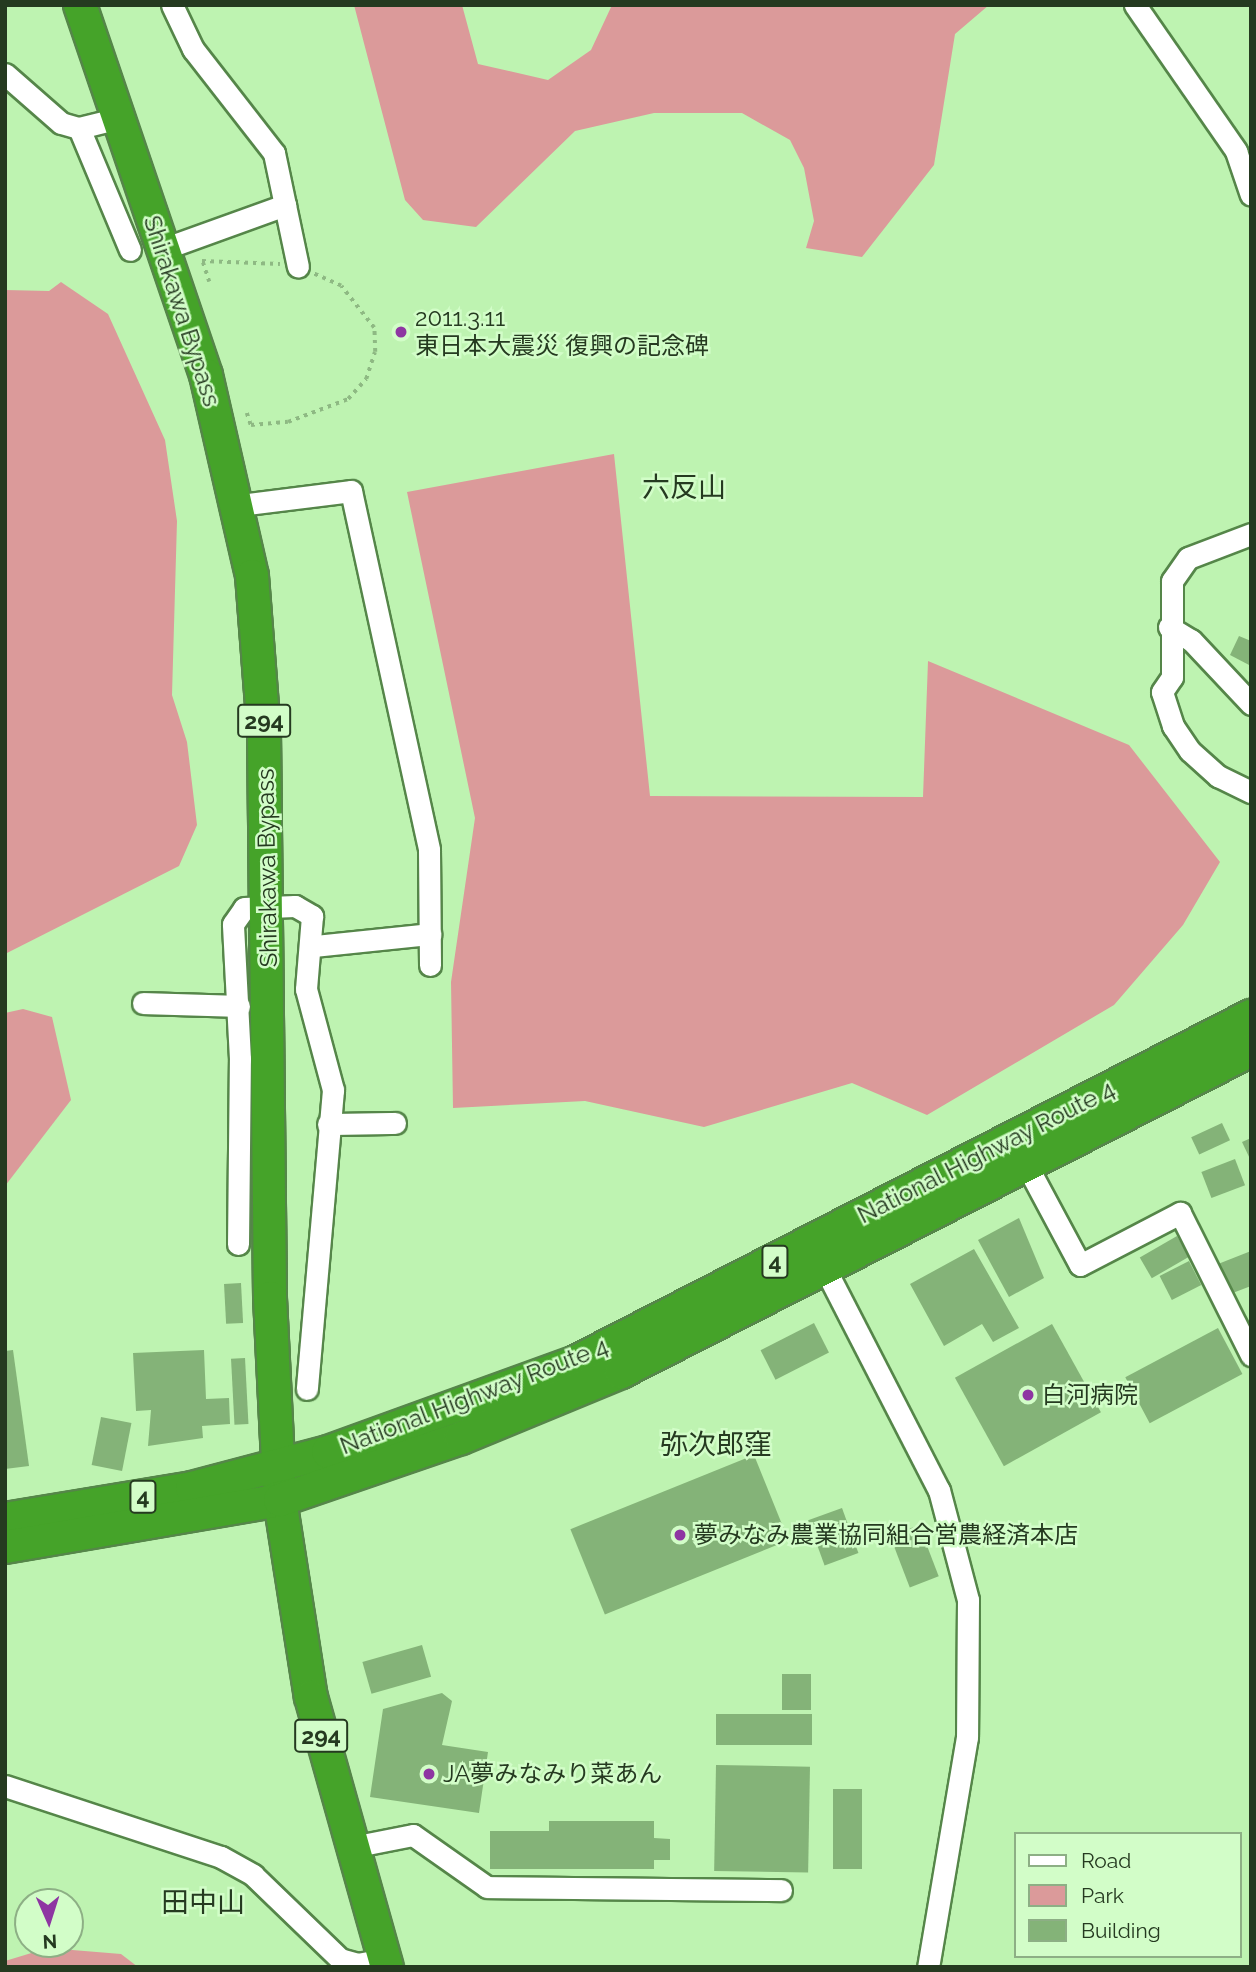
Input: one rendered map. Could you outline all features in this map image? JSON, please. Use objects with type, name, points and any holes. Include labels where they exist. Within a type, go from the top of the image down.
[{"type":"highway","name":"Shirakawa Bypass","points":[[79,5],[206,375],[239,505],[260,655],[270,906],[270,1298],[279,1463]]},
{"type":"highway","name":"National Highway Route 4","points":[[5,1547],[281,1500],[461,1438],[621,1372],[819,1257],[1251,1016]]},
{"type":"highway","name":"National Highway Route 4","points":[[5,1519],[192,1489],[368,1440],[576,1362],[1027,1166],[1251,1049]]},
{"type":"highway","name":"294","points":[[279,1463],[281,1500],[311,1697],[386,1963]]},
{"type":"street","points":[[172,5],[193,49],[274,153],[298,267]]},
{"type":"street","points":[[1135,5],[1236,151],[1251,195]]},
{"type":"street","points":[[5,74],[61,123],[79,128],[119,118]]},
{"type":"street","points":[[79,128],[130,250]]},
{"type":"street","points":[[163,249],[285,205]]},
{"type":"street","points":[[239,505],[351,491],[371,604],[411,747],[433,888],[430,964]]},
{"type":"street","points":[[1251,534],[1188,558],[1172,581],[1168,627],[1172,677],[1162,692],[1173,726],[1218,776],[1251,792]]},
{"type":"street","points":[[1168,627],[1191,640],[1251,704]]},
{"type":"street","points":[[238,1244],[239,1006],[235,914],[270,906],[295,906],[312,916],[314,946],[306,989],[333,1090],[307,1389]]},
{"type":"street","points":[[314,946],[430,934]]},
{"type":"street","points":[[143,1003],[239,1006]]},
{"type":"street","points":[[328,1124],[395,1123]]},
{"type":"street","points":[[1027,1166],[1080,1265],[1180,1213],[1251,1355]]},
{"type":"street","points":[[819,1257],[939,1490],[968,1600],[967,1737],[928,1967]]},
{"type":"street","points":[[5,1786],[221,1857],[253,1875],[341,1959],[357,1964],[386,1963]]},
{"type":"street","points":[[352,1847],[413,1835],[487,1887],[781,1890]]},
{"type":"path","points":[[209,282],[202,261],[298,267],[341,286],[361,307],[374,328],[369,370],[348,399],[318,412],[251,425],[247,412]]},
{"type":"green space","points":[[354,5],[462,5],[478,64],[548,80],[591,50],[612,5],[989,5],[955,34],[934,165],[862,257],[806,248],[814,221],[804,168],[790,140],[742,113],[654,113],[575,131],[476,227],[423,220],[405,200]]},
{"type":"green space","points":[[61,282],[108,314],[165,440],[177,521],[172,695],[187,742],[197,825],[179,866],[5,954],[5,290],[49,291]]},
{"type":"green space","points":[[614,454],[650,796],[923,797],[928,661],[1129,745],[1220,862],[1183,925],[1114,1005],[927,1115],[852,1083],[704,1127],[585,1101],[453,1108],[451,982],[475,818],[407,492]]},
{"type":"green space","points":[[23,1009],[52,1017],[71,1100],[5,1186],[5,1013]]},
{"type":"green space","points":[[84,1951],[121,1954],[138,1967],[5,1967],[5,1961],[15,1958],[84,1958]]},
{"type":"building","points":[[1239,636],[1251,641],[1251,666],[1230,655]]},
{"type":"building","points":[[1222,1123],[1230,1140],[1199,1155],[1191,1137]]},
{"type":"building","points":[[1251,1138],[1251,1161],[1242,1142]]},
{"type":"building","points":[[1235,1159],[1245,1185],[1211,1198],[1201,1172]]},
{"type":"building","points":[[1019,1218],[1044,1278],[1009,1297],[978,1240]]},
{"type":"building","points":[[1177,1236],[1189,1257],[1152,1278],[1140,1258]]},
{"type":"building","points":[[974,1249],[1019,1328],[993,1342],[982,1324],[944,1346],[910,1284]]},
{"type":"building","points":[[1251,1251],[1251,1286],[1230,1294],[1218,1264]]},
{"type":"building","points":[[1189,1261],[1201,1285],[1172,1300],[1160,1276]]},
{"type":"building","points":[[241,1283],[243,1323],[226,1324],[224,1284]]},
{"type":"building","points":[[814,1323],[829,1352],[776,1380],[761,1350]]},
{"type":"building","name":"白河病院","points":[[1052,1324],[1101,1412],[1004,1466],[955,1378]]},
{"type":"building","points":[[1218,1328],[1242,1374],[1150,1423],[1125,1377]]},
{"type":"building","points":[[13,1350],[29,1466],[5,1469],[5,1351]]},
{"type":"building","points":[[204,1350],[206,1399],[229,1398],[230,1424],[202,1426],[203,1438],[148,1446],[151,1410],[136,1411],[133,1353]]},
{"type":"building","points":[[245,1358],[248,1424],[234,1425],[231,1359]]},
{"type":"building","points":[[101,1417],[131,1423],[122,1471],[92,1465]]},
{"type":"building","name":"夢みなみ農業協同組合営農経済本店","points":[[754,1455],[788,1540],[605,1614],[570,1529]]},
{"type":"building","points":[[842,1508],[858,1553],[825,1565],[808,1520]]},
{"type":"building","points":[[919,1525],[939,1576],[910,1587],[890,1536]]},
{"type":"building","points":[[422,1645],[431,1677],[371,1694],[362,1662]]},
{"type":"building","points":[[782,1674],[811,1674],[811,1710],[782,1710]]},
{"type":"building","name":"JA夢みなみり菜あん","points":[[442,1693],[452,1701],[442,1745],[488,1752],[479,1813],[370,1797],[383,1709]]},
{"type":"building","points":[[716,1714],[812,1714],[812,1745],[716,1745]]},
{"type":"building","points":[[716,1765],[810,1767],[808,1873],[714,1871]]},
{"type":"building","points":[[833,1789],[862,1789],[862,1869],[833,1869]]},
{"type":"building","points":[[549,1821],[654,1821],[654,1838],[670,1839],[670,1860],[654,1860],[654,1869],[490,1869],[490,1831],[549,1831]]},
{"type":"place","name":"2011.3.11 東日本大震災 復興の記念碑","points":[[401,332]]},
{"type":"place","name":"白河病院","points":[[1028,1395]]},
{"type":"place","name":"夢みなみ農業協同組合営農経済本店","points":[[680,1535]]},
{"type":"place","name":"JA夢みなみり菜あん","points":[[429,1774]]},
{"type":"district","name":"六反山","points":[[684,488]]},
{"type":"district","name":"弥次郎窪","points":[[716,1445]]},
{"type":"district","name":"田中山","points":[[203,1903]]}]
